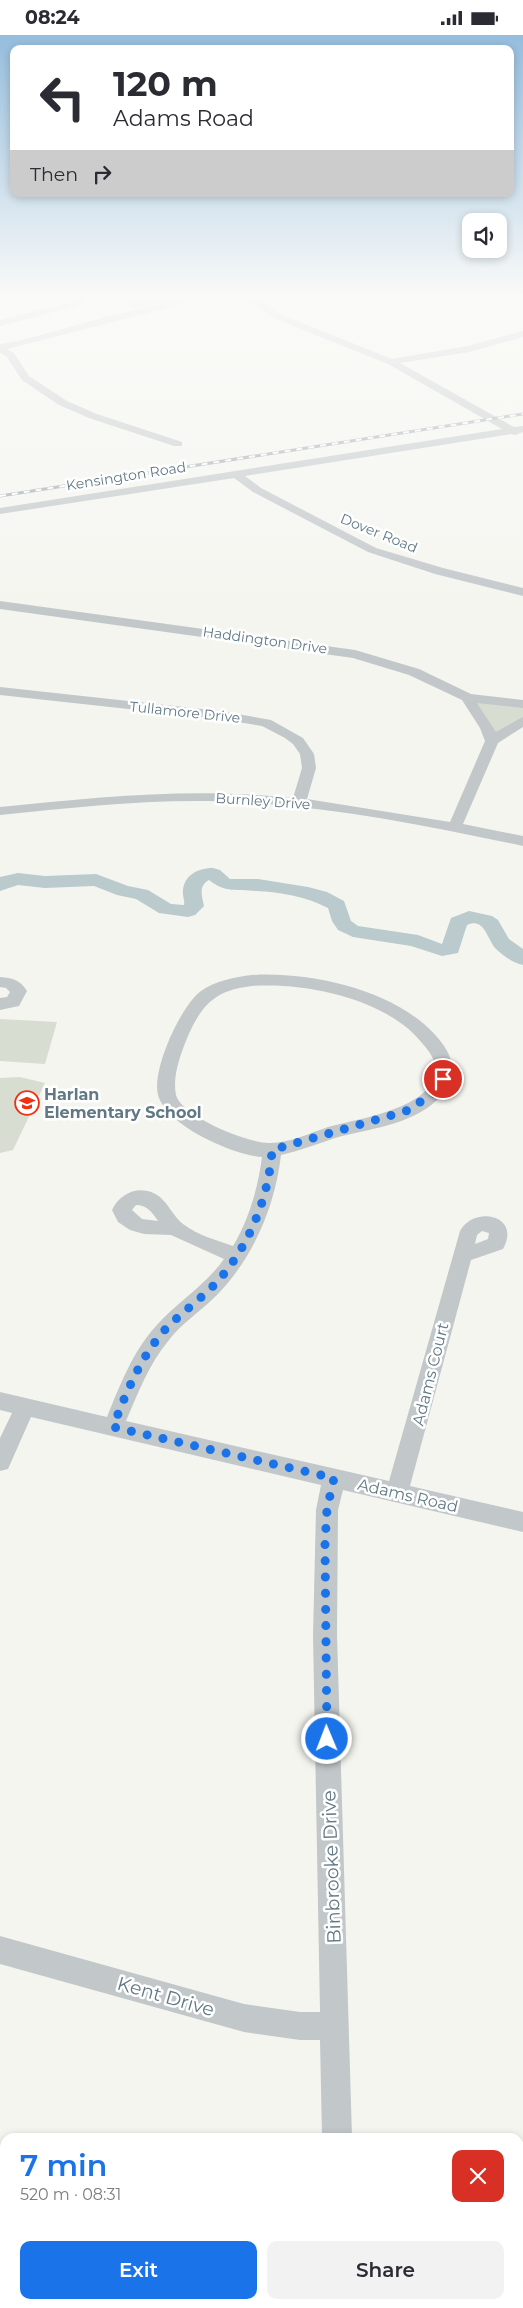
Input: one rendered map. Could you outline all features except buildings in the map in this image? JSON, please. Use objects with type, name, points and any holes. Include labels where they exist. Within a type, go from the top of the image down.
[{"type":"street","points":[[62,402],[93,416],[178,444]]},
{"type":"street","points":[[466,402],[518,430],[523,436]]},
{"type":"street","name":"Kensington Road","points":[[0,511],[518,430]]},
{"type":"street","name":"Dover Road","points":[[236,474],[256,490],[366,547],[424,567],[523,592]]},
{"type":"street","name":"Haddington Drive","points":[[0,605],[355,654],[414,672],[468,698],[523,705]]},
{"type":"street","name":"Tullamore Drive","points":[[0,691],[220,715],[266,723],[298,741],[307,754],[309,767],[298,803]]},
{"type":"street","points":[[468,698],[484,721],[492,741]]},
{"type":"street","points":[[455,826],[492,741],[523,721]]},
{"type":"street","name":"Burnley Drive","points":[[0,811],[166,797],[254,799],[298,803],[455,826],[523,841]]},
{"type":"street","points":[[268,980],[352,994],[380,1004],[406,1017],[426,1034],[439,1051],[443,1067],[443,1079],[434,1093],[416,1106],[393,1115],[272,1150],[253,1149],[204,1128],[172,1107],[167,1097],[165,1083],[167,1073],[181,1036],[196,1005],[213,991],[242,982],[268,980]]},
{"type":"street","points":[[0,982],[11,983],[19,991],[13,1002],[0,1004]]},
{"type":"street","points":[[113,1427],[130,1384],[144,1357],[172,1323],[214,1285],[236,1256],[264,1197],[270,1175],[272,1150]]},
{"type":"street","points":[[175,1228],[236,1256]]},
{"type":"street","name":"Adams Court","points":[[397,1493],[411,1448],[444,1317],[464,1255]]},
{"type":"street","name":"Adams Road","points":[[0,1401],[523,1522]]},
{"type":"street","points":[[0,1462],[25,1407]]},
{"type":"street","name":"Binbrooke Drive","points":[[334,1478],[327,1509],[325,1635],[337,2133]]},
{"type":"street","name":"Kent Drive","points":[[0,1949],[244,2018],[300,2026],[335,2026]]},
{"type":"shaded area","points":[[475,702],[523,707],[523,718],[496,734]]},
{"type":"shaded area","points":[[0,1019],[57,1022],[45,1064],[0,1061]]},
{"type":"shaded area","points":[[20,1077],[45,1083],[13,1150],[0,1153],[0,1078]]},
{"type":"waterway","points":[[0,885],[6,881],[18,879],[45,882],[96,880],[124,891],[141,894],[166,909],[188,911],[195,906],[192,897],[195,881],[201,876],[213,874],[225,884],[258,885],[320,896],[337,905],[343,924],[351,930],[370,935],[411,939],[442,950],[451,949],[458,922],[469,917],[485,920],[491,924],[502,943],[523,959]]},
{"type":"railway","points":[[0,496],[523,414]]},
{"type":"place","name":"Harlan Elementary School","points":[[27,1103]]},
{"type":"route","points":[[327,1739],[325,1544],[327,1509],[334,1478],[113,1427],[130,1384],[144,1357],[172,1323],[214,1285],[236,1256],[258,1214],[268,1187],[272,1150],[286,1148],[406,1111],[426,1100],[440,1086],[443,1079]]}]
